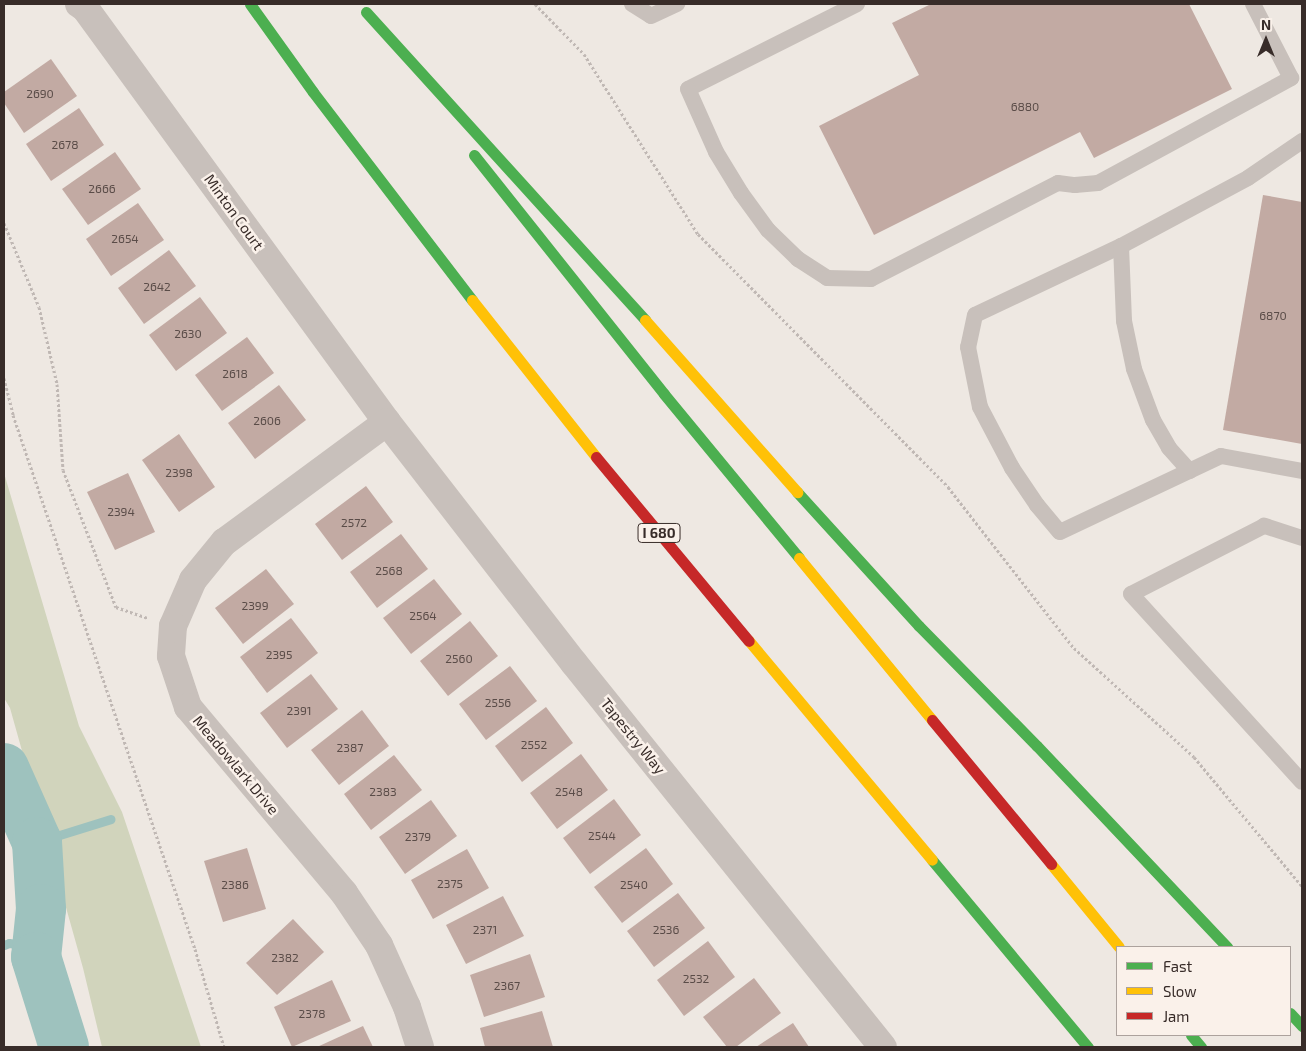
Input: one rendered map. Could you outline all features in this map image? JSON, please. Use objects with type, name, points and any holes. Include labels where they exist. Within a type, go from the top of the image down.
[{"type":"highway","name":"I 680","points":[[250,4],[313,92],[458,283],[603,466],[1088,1047]]},
{"type":"highway","points":[[363,8],[447,119]]},
{"type":"highway","points":[[363,8],[702,384],[817,516],[919,626],[1043,752],[1226,946]]},
{"type":"highway","points":[[465,142],[517,212],[664,394],[1118,946]]},
{"type":"highway","points":[[1291,1014],[1302,1026]]},
{"type":"highway","points":[[1192,1036],[1201,1047]]},
{"type":"street","name":"Minton Court","points":[[79,4],[96,24],[388,422]]},
{"type":"street","name":"Meadowlark Drive","points":[[388,422],[224,542],[193,580],[173,626],[171,656],[188,707],[349,900],[379,945],[408,1007],[420,1047]]},
{"type":"street","name":"Tapestry Way","points":[[388,422],[574,663],[883,1047]]},
{"type":"lane","points":[[632,4],[651,16],[677,4]]},
{"type":"lane","points":[[857,4],[688,90],[716,152],[741,193],[774,236],[798,259],[826,278],[871,279],[1058,183],[1075,185],[1098,183],[1297,78],[1252,4]]},
{"type":"lane","points":[[1302,141],[1248,178],[1121,246],[975,315],[968,347],[980,407],[1012,468],[1037,504],[1060,532],[1221,456],[1302,471]]},
{"type":"lane","points":[[1121,246],[1124,321],[1134,369],[1153,420],[1169,448],[1190,471]]},
{"type":"lane","points":[[1302,538],[1264,526],[1131,594],[1302,782]]},
{"type":"path","points":[[535,4],[584,54],[698,234],[948,487],[1074,648],[1194,757],[1302,886]]},
{"type":"path","points":[[4,223],[39,307],[57,384],[63,470],[116,607],[173,626]]},
{"type":"path","points":[[4,378],[13,415],[74,589],[195,949],[224,1047]]},
{"type":"green space","points":[[4,473],[79,726],[122,812],[201,1047],[102,1047],[83,968],[10,708],[4,698]]},
{"type":"building","points":[[931,4],[1189,4],[1232,89],[1094,158],[1080,132],[874,235],[819,126],[919,75],[892,23]]},
{"type":"building","points":[[51,59],[77,96],[24,133],[4,103],[4,92]]},
{"type":"building","points":[[79,108],[104,145],[51,181],[26,144]]},
{"type":"building","points":[[115,152],[141,189],[88,225],[62,189]]},
{"type":"building","points":[[1263,195],[1302,202],[1302,444],[1223,430]]},
{"type":"building","points":[[138,203],[164,240],[111,276],[86,239]]},
{"type":"building","points":[[169,250],[196,286],[144,324],[118,288]]},
{"type":"building","points":[[200,297],[227,333],[176,371],[149,335]]},
{"type":"building","points":[[247,337],[274,373],[222,411],[195,375]]},
{"type":"building","points":[[279,385],[306,420],[255,459],[228,423]]},
{"type":"building","points":[[179,434],[215,487],[179,512],[142,460]]},
{"type":"building","points":[[128,473],[155,532],[115,550],[87,492]]},
{"type":"building","points":[[366,486],[393,522],[342,560],[315,524]]},
{"type":"building","points":[[401,534],[428,569],[377,608],[350,572]]},
{"type":"building","points":[[266,569],[294,604],[243,644],[215,608]]},
{"type":"building","points":[[434,579],[462,614],[411,654],[383,618]]},
{"type":"building","points":[[291,618],[318,653],[267,693],[240,657]]},
{"type":"building","points":[[470,621],[498,656],[448,696],[420,661]]},
{"type":"building","points":[[510,666],[537,701],[486,740],[459,704]]},
{"type":"building","points":[[311,674],[338,709],[287,748],[260,713]]},
{"type":"building","points":[[546,707],[573,743],[522,782],[495,746]]},
{"type":"building","points":[[362,710],[389,746],[339,785],[311,750]]},
{"type":"building","points":[[581,754],[608,790],[557,829],[530,793]]},
{"type":"building","points":[[394,755],[422,790],[371,830],[344,794]]},
{"type":"building","points":[[614,799],[641,835],[590,874],[563,838]]},
{"type":"building","points":[[431,800],[457,836],[405,874],[379,837]]},
{"type":"building","points":[[247,848],[266,909],[223,922],[204,861]]},
{"type":"building","points":[[646,848],[673,884],[622,923],[594,887]]},
{"type":"building","points":[[467,849],[489,888],[433,919],[411,880]]},
{"type":"building","points":[[678,893],[705,928],[654,967],[627,931]]},
{"type":"building","points":[[503,896],[524,936],[466,964],[446,925]]},
{"type":"building","points":[[293,919],[324,952],[277,995],[246,963]]},
{"type":"building","points":[[708,941],[735,977],[684,1016],[657,980]]},
{"type":"building","points":[[530,954],[545,997],[484,1017],[470,975]]},
{"type":"building","points":[[754,978],[781,1013],[736,1047],[727,1047],[703,1017]]},
{"type":"building","points":[[332,980],[351,1021],[292,1047],[274,1007]]},
{"type":"building","points":[[542,1011],[553,1047],[485,1047],[480,1028]]},
{"type":"building","points":[[793,1023],[809,1047],[756,1047]]},
{"type":"building","points":[[363,1026],[373,1047],[317,1047]]},
{"type":"waterway","points":[[4,768],[37,842],[41,909],[36,957],[64,1047]]},
{"type":"waterway","points":[[37,842],[111,819]]},
{"type":"waterway","points":[[4,945],[9,943],[38,947]]},
{"type":"traffic: fast","points":[[250,4],[313,92],[472,300]]},
{"type":"traffic: fast","points":[[366,12],[645,320]]},
{"type":"traffic: fast","points":[[474,155],[664,394],[799,558]]},
{"type":"traffic: fast","points":[[797,492],[919,626],[1037,746],[1226,946]]},
{"type":"traffic: fast","points":[[932,860],[1088,1047]]},
{"type":"traffic: fast","points":[[1291,1014],[1302,1026]]},
{"type":"traffic: fast","points":[[1192,1036],[1201,1047]]},
{"type":"traffic: slow","points":[[472,300],[596,457]]},
{"type":"traffic: slow","points":[[645,320],[797,492]]},
{"type":"traffic: slow","points":[[799,558],[932,720]]},
{"type":"traffic: slow","points":[[749,641],[932,860]]},
{"type":"traffic: slow","points":[[1051,864],[1118,946]]},
{"type":"traffic: jam","points":[[596,457],[749,641]]},
{"type":"traffic: jam","points":[[932,720],[1051,864]]}]
